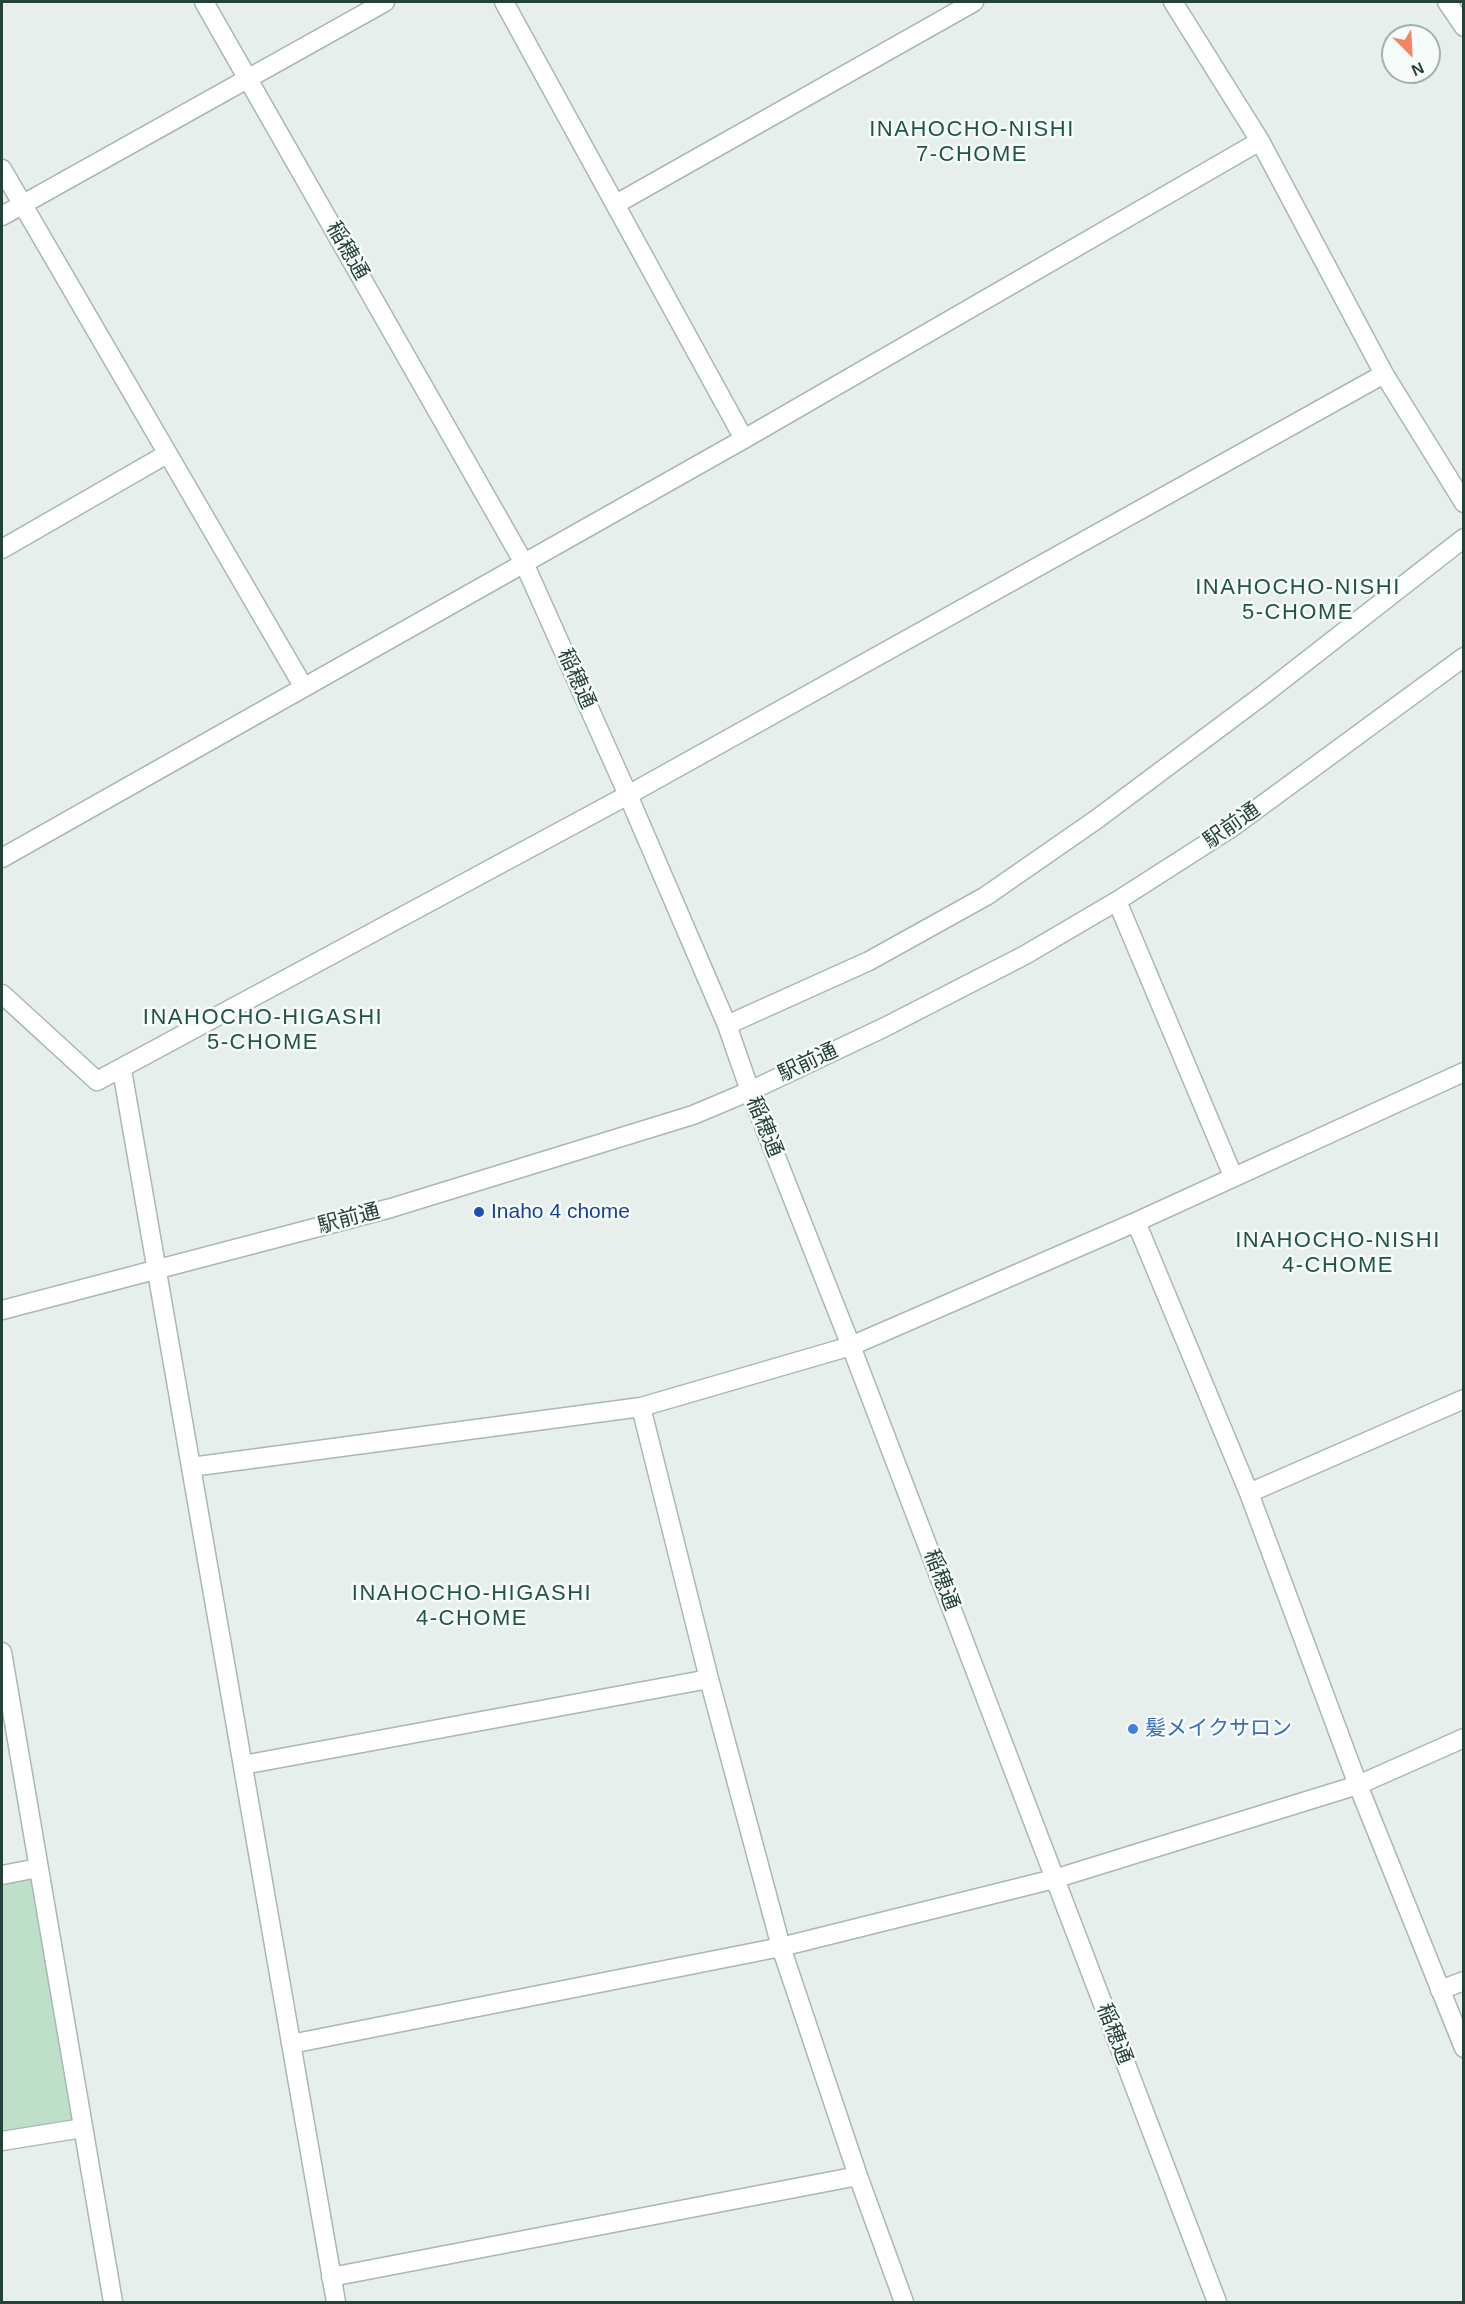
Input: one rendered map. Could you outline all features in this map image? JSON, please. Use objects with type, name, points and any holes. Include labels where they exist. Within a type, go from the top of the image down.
[{"type":"street","name":"稲穂通","points":[[204,2],[524,563],[628,795],[727,1025],[750,1091],[852,1346],[1217,2302]]},
{"type":"street","points":[[2,216],[385,2]]},
{"type":"street","points":[[504,2],[744,440]]},
{"type":"street","points":[[616,204],[974,2]]},
{"type":"street","points":[[1173,2],[1260,141],[1384,374],[1464,503]]},
{"type":"street","points":[[1447,2],[1464,27]]},
{"type":"street","points":[[2,858],[303,686],[744,440],[1260,141]]},
{"type":"street","points":[[2,169],[303,686]]},
{"type":"street","points":[[2,994],[98,1081],[628,795],[1384,374]]},
{"type":"street","points":[[2,549],[167,454]]},
{"type":"street","points":[[727,1025],[869,961],[986,896],[1097,819],[1464,538]]},
{"type":"street","name":"駅前通","points":[[2,1310],[391,1208],[693,1115],[750,1091],[905,1017],[1025,955],[1118,901],[1231,828],[1464,657]]},
{"type":"street","points":[[1118,901],[1233,1176]]},
{"type":"street","points":[[122,1070],[336,2302]]},
{"type":"street","points":[[191,1467],[641,1407],[852,1346],[1136,1222],[1464,1072]]},
{"type":"street","points":[[1136,1222],[1249,1493],[1358,1785],[1464,2048]]},
{"type":"street","points":[[1249,1493],[1464,1398]]},
{"type":"street","points":[[641,1407],[709,1679],[781,1947],[858,2176],[904,2302]]},
{"type":"street","points":[[2,1652],[113,2302]]},
{"type":"street","points":[[243,1765],[709,1679]]},
{"type":"street","points":[[291,2044],[781,1947],[1054,1879],[1358,1785],[1464,1738]]},
{"type":"street","points":[[2,1875],[38,1868]]},
{"type":"street","points":[[1440,1990],[1464,1981]]},
{"type":"street","points":[[2,2140],[83,2128]]},
{"type":"street","points":[[331,2277],[858,2176]]},
{"type":"green space","points":[[38,1868],[83,2128],[2,2141],[2,1875]]},
{"type":"place","name":"Inaho 4 chome","points":[[479,1212]]},
{"type":"place","name":"髪メイクサロン","points":[[1133,1729]]},
{"type":"district","name":"INAHOCHO-NISHI 7-CHOME","points":[[972,142]]},
{"type":"district","name":"INAHOCHO-NISHI 5-CHOME","points":[[1298,600]]},
{"type":"district","name":"INAHOCHO-HIGASHI 5-CHOME","points":[[263,1030]]},
{"type":"district","name":"INAHOCHO-NISHI 4-CHOME","points":[[1338,1254]]},
{"type":"district","name":"INAHOCHO-HIGASHI 4-CHOME","points":[[472,1607]]}]
